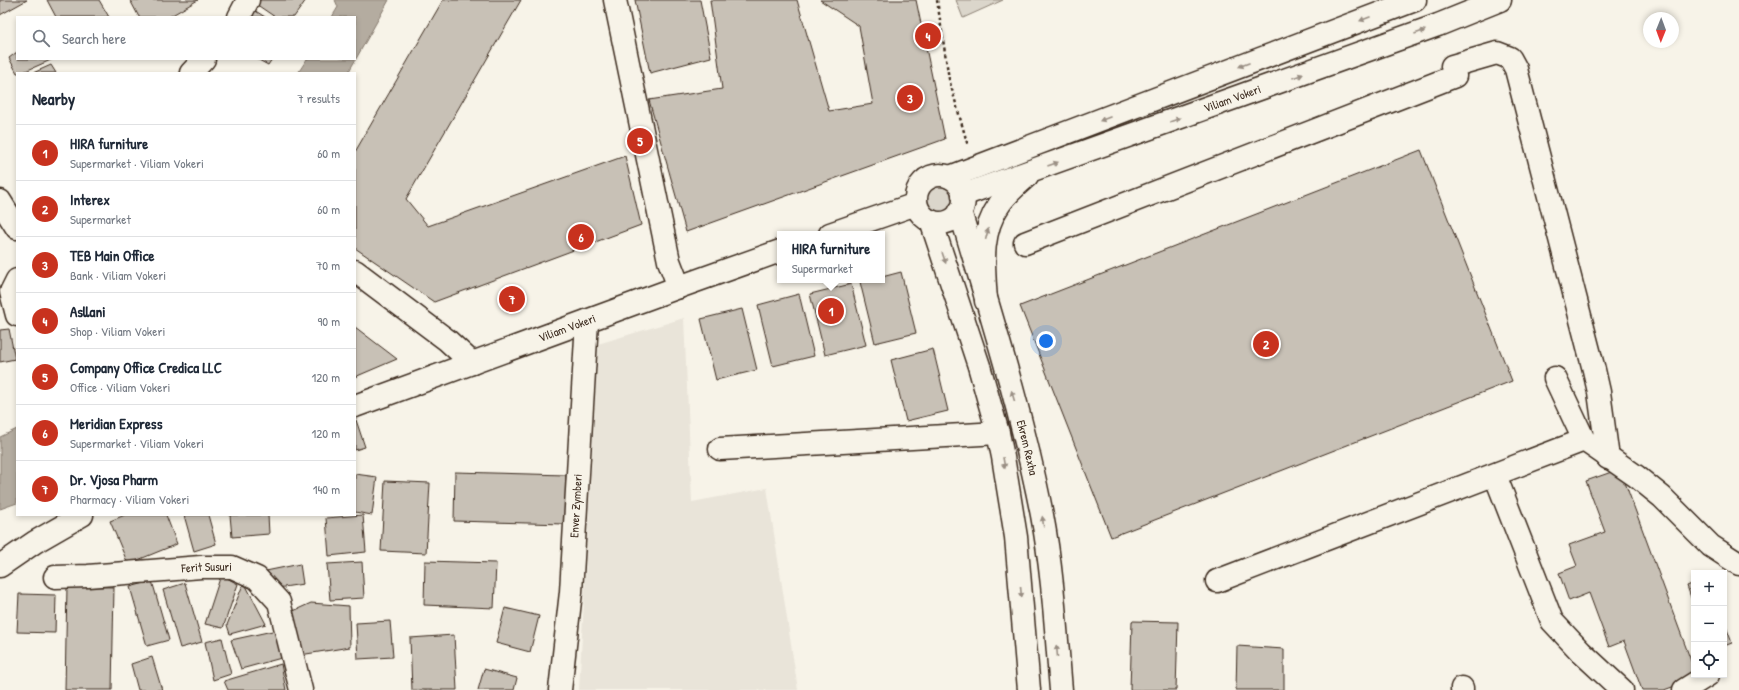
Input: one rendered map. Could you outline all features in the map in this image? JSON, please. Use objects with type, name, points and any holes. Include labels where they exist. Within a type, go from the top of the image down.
[{"type":"main road","points":[[239,16],[248,0]]},
{"type":"main road","points":[[615,0],[669,261],[679,287]]},
{"type":"main road","points":[[950,177],[961,188],[962,203],[955,217],[948,222],[940,223],[931,221],[924,217],[916,204],[918,189],[922,183],[936,176],[950,177],[974,169],[1415,0]]},
{"type":"main road","name":"Viliam Vokeri","points":[[962,203],[1032,172],[1438,25],[1500,0]]},
{"type":"main road","points":[[1025,243],[1497,53],[1510,58],[1516,69],[1594,370],[1599,392],[1608,458]]},
{"type":"main road","points":[[192,72],[203,60]]},
{"type":"main road","points":[[986,301],[983,259],[986,237],[991,220],[999,205],[1010,192],[1032,172]]},
{"type":"main road","points":[[0,201],[16,226]]},
{"type":"main road","name":"Ekrem Rexha","points":[[962,203],[986,301],[1026,440],[1042,517],[1052,597],[1061,690]]},
{"type":"main road","points":[[839,231],[916,204]]},
{"type":"main road","name":"Ekrem Rexha","points":[[931,221],[977,359],[998,433],[1016,537],[1029,690]]},
{"type":"main road","name":"Viliam Vokeri","points":[[356,406],[777,252]]},
{"type":"main road","points":[[356,272],[447,340],[472,363]]},
{"type":"main road","points":[[9,288],[16,312]]},
{"type":"main road","name":"Enver Zymberi","points":[[560,690],[571,592],[587,321]]},
{"type":"main road","points":[[1556,378],[1584,440],[1636,476],[1662,497],[1710,546],[1739,564]]},
{"type":"main road","points":[[720,449],[998,433]]},
{"type":"main road","points":[[1217,581],[1584,440]]},
{"type":"main road","points":[[1494,474],[1552,621],[1581,652],[1622,690]]},
{"type":"main road","points":[[0,566],[35,542],[80,516]]},
{"type":"main road","name":"Ferit Susuri","points":[[55,577],[88,576],[201,567],[232,567],[257,578],[279,602],[302,690]]},
{"type":"main road","points":[[1684,690],[1703,678]]},
{"type":"path","points":[[937,0],[949,79],[974,169]]},
{"type":"shaded area","points":[[335,0],[389,0],[356,59],[356,16],[333,16],[338,7]]},
{"type":"shaded area","points":[[956,0],[1003,0],[963,18]]},
{"type":"shaded area","points":[[306,60],[355,60],[349,72],[299,72]]},
{"type":"shaded area","points":[[935,179],[948,181],[958,189],[954,212],[945,217],[937,218],[929,214],[924,209],[921,201],[922,193],[926,185]]},
{"type":"shaded area","points":[[684,318],[692,502],[767,488],[798,690],[579,690],[598,344]]},
{"type":"shaded area","points":[[16,429],[16,503],[0,509],[0,437]]},
{"type":"building","points":[[0,0],[27,0],[0,15]]},
{"type":"building","points":[[47,0],[99,0],[108,16],[55,16]]},
{"type":"building","points":[[130,0],[198,0],[171,16],[138,16]]},
{"type":"building","points":[[254,0],[306,0],[295,16],[274,16],[253,2]]},
{"type":"building","points":[[443,0],[521,0],[406,199],[428,226],[625,156],[641,225],[434,302],[356,249],[356,150]]},
{"type":"building","points":[[635,0],[700,0],[711,57],[650,73]]},
{"type":"building","points":[[710,0],[797,0],[829,111],[873,104],[859,26],[820,0],[916,0],[945,139],[686,232],[649,100],[722,89]]},
{"type":"building","points":[[254,10],[263,16],[249,16]]},
{"type":"building","points":[[16,53],[16,60],[51,60],[23,72],[16,72],[9,58]]},
{"type":"building","points":[[259,60],[271,60],[268,65]]},
{"type":"building","points":[[51,65],[55,72],[35,72]]},
{"type":"building","points":[[1421,150],[1512,381],[1111,537],[1020,306]]},
{"type":"building","points":[[901,272],[916,333],[875,343],[860,283],[885,283],[885,276]]},
{"type":"building","points":[[851,284],[866,345],[825,355],[810,294]]},
{"type":"building","points":[[799,294],[814,356],[773,366],[758,305]]},
{"type":"building","points":[[742,309],[757,370],[716,380],[701,319]]},
{"type":"building","points":[[356,328],[397,359],[356,377]]},
{"type":"building","points":[[9,329],[15,359],[0,362],[0,330]]},
{"type":"building","points":[[933,349],[948,411],[906,421],[891,360]]},
{"type":"building","points":[[356,420],[365,447],[356,450]]},
{"type":"building","points":[[1620,469],[1691,661],[1691,678],[1697,678],[1664,690],[1642,690],[1624,641],[1609,647],[1589,593],[1569,601],[1559,573],[1577,566],[1569,545],[1605,532],[1586,481]]},
{"type":"building","points":[[455,472],[566,475],[565,524],[454,521]]},
{"type":"building","points":[[356,474],[377,477],[372,515],[356,512]]},
{"type":"building","points":[[385,481],[430,483],[426,553],[381,551]]},
{"type":"building","points":[[363,515],[366,552],[329,556],[326,518]]},
{"type":"building","points":[[122,516],[166,516],[177,544],[128,564],[110,521]]},
{"type":"building","points":[[184,516],[208,516],[216,544],[194,551]]},
{"type":"building","points":[[230,516],[268,516],[269,534],[232,537]]},
{"type":"building","points":[[425,561],[496,563],[494,608],[424,605]]},
{"type":"building","points":[[362,562],[364,598],[330,600],[327,564]]},
{"type":"building","points":[[300,564],[303,584],[271,589],[266,571]]},
{"type":"building","points":[[221,575],[238,584],[223,628],[205,624]]},
{"type":"building","points":[[152,581],[169,640],[147,646],[130,587]]},
{"type":"building","points":[[244,582],[266,624],[230,634],[227,625]]},
{"type":"building","points":[[185,583],[202,642],[180,648],[163,590]]},
{"type":"building","points":[[1691,584],[1691,597],[1687,586]]},
{"type":"building","points":[[67,586],[114,587],[112,690],[65,690]]},
{"type":"building","points":[[19,594],[56,595],[55,633],[17,632]]},
{"type":"building","points":[[311,603],[349,606],[350,647],[300,655],[289,613]]},
{"type":"building","points":[[505,608],[539,616],[530,652],[496,643]]},
{"type":"building","points":[[390,621],[393,657],[358,659],[356,623]]},
{"type":"building","points":[[1132,621],[1178,622],[1176,690],[1130,690]]},
{"type":"building","points":[[1727,629],[1732,643],[1727,645]]},
{"type":"building","points":[[277,630],[285,657],[241,669],[231,640]]},
{"type":"building","points":[[454,635],[457,690],[412,690],[410,638]]},
{"type":"building","points":[[222,638],[231,674],[213,680],[205,642]]},
{"type":"building","points":[[1237,646],[1284,649],[1284,690],[1236,690]]},
{"type":"building","points":[[152,657],[162,690],[138,690],[131,664]]},
{"type":"building","points":[[281,664],[286,690],[228,690],[224,681]]},
{"type":"building","points":[[484,669],[517,678],[514,690],[478,690]]},
{"type":"place","name":"Asllani","points":[[928,36]]},
{"type":"place","name":"TEB Main Office","points":[[910,98]]},
{"type":"place","name":"Company Office Credica LLC","points":[[640,141]]},
{"type":"place","name":"Meridian Express","points":[[581,237]]},
{"type":"place","name":"Dr. Vjosa Pharm","points":[[512,299]]},
{"type":"place","name":"HIRA furniture","points":[[831,311]]},
{"type":"place","name":"Interex","points":[[1266,344]]}]
